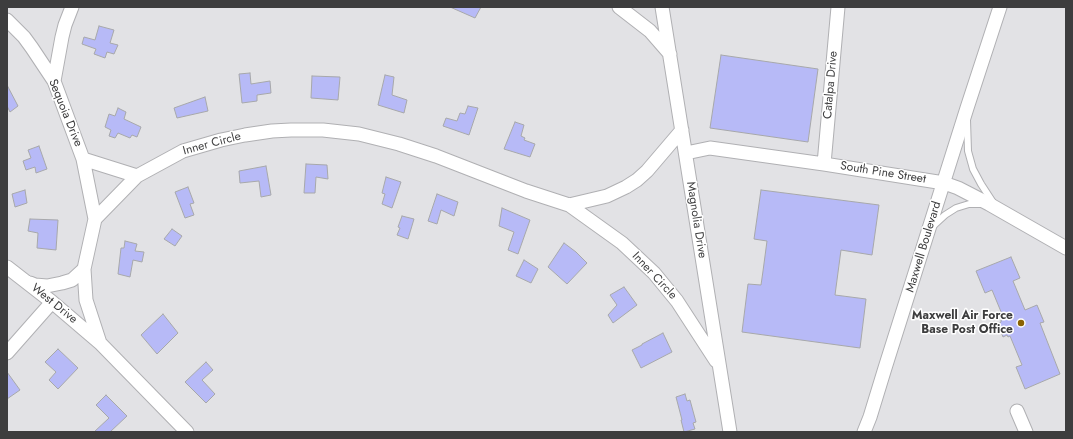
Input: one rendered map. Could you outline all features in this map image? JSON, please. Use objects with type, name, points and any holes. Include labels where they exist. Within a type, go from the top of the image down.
[{"type":"street","points":[[54,81],[62,37],[72,7]]},
{"type":"street","points":[[619,7],[650,31],[670,56]]},
{"type":"street","name":"Magnolia Drive","points":[[662,7],[730,432]]},
{"type":"street","name":"Catalpa Drive","points":[[824,164],[838,7]]},
{"type":"street","name":"Maxwell Boulevard","points":[[967,108],[990,7]]},
{"type":"street","name":"Maxwell Boulevard","points":[[864,432],[1000,7]]},
{"type":"street","name":"Sequoia Drive","points":[[7,20],[24,37],[54,81],[82,159],[95,219]]},
{"type":"street","name":"Inner Circle","points":[[95,219],[137,176],[183,151],[221,140],[272,131],[323,130],[359,134],[399,144],[436,156],[569,205],[622,243],[654,273],[677,301],[719,366]]},
{"type":"street","points":[[569,205],[607,196],[637,180],[647,171],[682,130]]},
{"type":"street","name":"South Pine Street","points":[[686,153],[710,148],[944,182],[993,206],[1066,248]]},
{"type":"street","points":[[82,159],[137,176]]},
{"type":"street","points":[[95,219],[84,269],[86,300],[100,343],[187,432]]},
{"type":"street","name":"West Drive","points":[[7,267],[52,302],[100,343]]},
{"type":"street","points":[[24,281],[36,285],[47,286],[62,283],[72,280],[84,269]]},
{"type":"street","points":[[7,353],[52,302]]},
{"type":"street","points":[[1017,410],[1026,432]]},
{"type":"lane","points":[[967,108],[968,151],[973,169],[993,206]]},
{"type":"lane","points":[[929,230],[945,215],[956,208],[969,204],[993,206]]},
{"type":"building","points":[[450,7],[481,7],[475,18]]},
{"type":"building","points":[[99,26],[114,30],[110,43],[118,45],[114,54],[107,52],[105,58],[94,54],[96,49],[82,44],[84,37],[95,40]]},
{"type":"building","points":[[721,55],[818,69],[808,142],[710,128]]},
{"type":"building","points":[[250,73],[251,84],[270,81],[271,93],[257,95],[257,101],[242,103],[239,74]]},
{"type":"building","points":[[385,75],[394,77],[392,95],[407,100],[404,113],[378,105]]},
{"type":"building","points":[[312,76],[340,77],[338,100],[311,98]]},
{"type":"building","points":[[7,85],[18,106],[10,112],[7,106]]},
{"type":"building","points":[[205,97],[208,111],[177,118],[174,108]]},
{"type":"building","points":[[468,106],[478,108],[469,135],[443,126],[446,118],[457,121],[460,113],[465,114]]},
{"type":"building","points":[[118,108],[126,112],[124,119],[141,127],[137,137],[132,135],[130,138],[118,133],[115,138],[109,136],[111,130],[105,127],[109,114],[115,116]]},
{"type":"building","points":[[515,122],[524,125],[521,136],[525,138],[524,140],[535,144],[530,157],[504,149]]},
{"type":"building","points":[[39,146],[47,169],[36,173],[35,167],[26,170],[23,161],[31,158],[28,150]]},
{"type":"building","points":[[306,164],[327,165],[328,179],[316,177],[315,193],[304,193]]},
{"type":"building","points":[[266,166],[271,195],[261,197],[259,181],[240,183],[239,171]]},
{"type":"building","points":[[386,177],[401,182],[392,208],[382,204],[385,194],[382,193]]},
{"type":"building","points":[[188,187],[194,203],[190,204],[194,215],[185,218],[175,192]]},
{"type":"building","points":[[25,190],[27,203],[15,207],[12,194]]},
{"type":"building","points":[[761,190],[879,205],[872,255],[841,250],[835,295],[866,299],[860,348],[742,332],[748,284],[761,285],[763,271],[767,241],[754,239]]},
{"type":"building","points":[[437,194],[458,202],[454,216],[441,210],[437,224],[428,221]]},
{"type":"building","points":[[502,208],[530,220],[518,254],[508,250],[514,232],[499,226]]},
{"type":"building","points":[[402,216],[414,219],[408,239],[397,235]]},
{"type":"building","points":[[30,219],[58,220],[56,250],[37,248],[38,233],[28,231]]},
{"type":"building","points":[[172,229],[182,236],[175,246],[164,239]]},
{"type":"building","points":[[125,241],[137,244],[135,251],[144,252],[142,262],[133,260],[130,277],[118,274],[121,248],[124,248]]},
{"type":"building","points":[[564,243],[587,263],[567,284],[548,267]]},
{"type":"building","name":"Maxwell Air Force Base Post Office","points":[[1011,257],[1020,278],[1013,281],[1025,310],[1037,305],[1044,322],[1040,323],[1060,374],[1025,389],[1016,367],[1022,365],[1010,336],[1008,337],[1007,335],[1003,337],[998,324],[1004,319],[992,290],[985,293],[976,271]]},
{"type":"building","points":[[524,260],[538,269],[531,283],[516,276]]},
{"type":"building","points":[[624,287],[637,305],[613,323],[608,315],[617,305],[610,295]]},
{"type":"building","points":[[163,314],[178,333],[157,354],[141,335]]},
{"type":"building","points":[[663,333],[672,352],[641,368],[632,350]]},
{"type":"building","points":[[58,349],[78,368],[58,389],[49,380],[56,372],[45,362]]},
{"type":"building","points":[[206,362],[213,370],[202,380],[215,394],[206,403],[185,382]]},
{"type":"building","points":[[7,372],[20,390],[7,399]]},
{"type":"building","points":[[685,394],[687,401],[690,400],[696,422],[693,423],[695,429],[684,432],[676,397]]},
{"type":"building","points":[[106,395],[127,416],[110,432],[94,432],[109,418],[96,405]]},
{"type":"place","name":"Maxwell Air Force Base Post Office","points":[[1021,323]]}]
